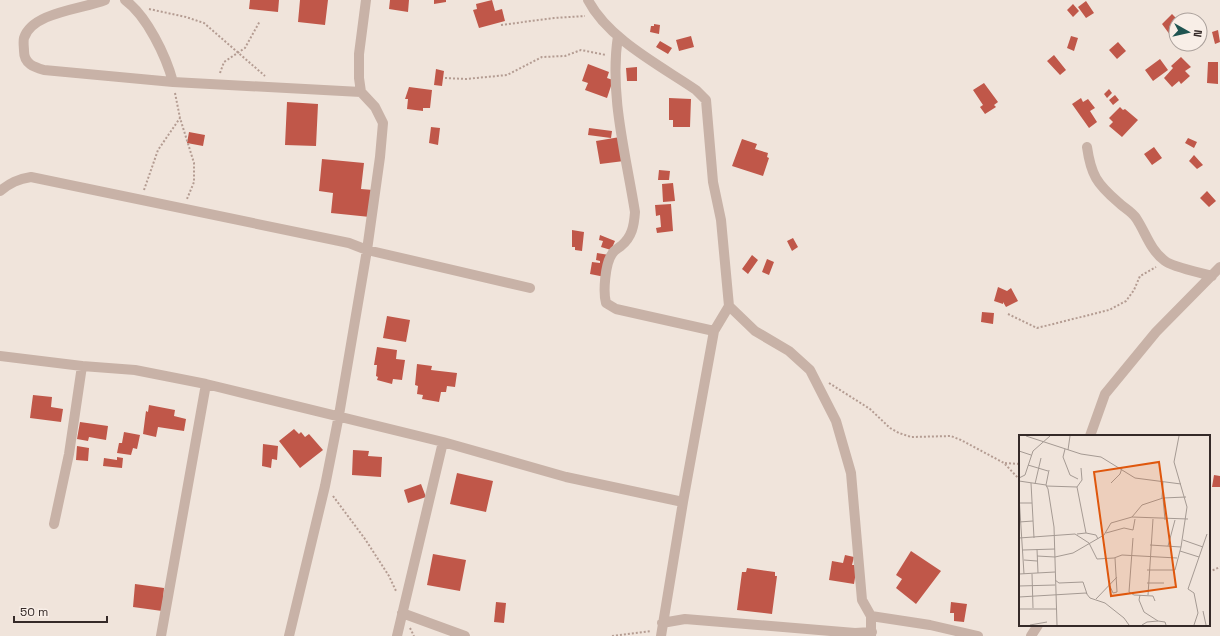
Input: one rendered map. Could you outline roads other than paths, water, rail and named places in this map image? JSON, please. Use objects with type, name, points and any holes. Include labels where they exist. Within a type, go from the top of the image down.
[{"type":"street","points":[[105,0],[45,17],[32,27],[24,38],[24,54],[28,63],[35,68],[44,70],[173,82],[361,92]]},
{"type":"street","points":[[289,636],[325,486],[339,415],[367,250],[383,123],[375,107],[361,92],[358,78],[359,54],[366,0]]},
{"type":"street","points":[[588,0],[596,15],[618,36],[696,90],[706,100],[713,182],[721,220],[729,306],[714,331],[683,502],[661,636]]},
{"type":"street","points":[[129,3],[157,41],[167,61],[173,82]]},
{"type":"street","points":[[618,36],[615,56],[616,91],[635,212],[634,227],[630,237],[610,256],[603,293],[606,303],[616,309],[714,331]]},
{"type":"street","points":[[1088,147],[1090,168],[1098,181],[1119,203],[1132,213],[1147,240],[1166,263],[1212,276]]},
{"type":"street","points":[[0,191],[9,183],[19,179],[31,177],[349,243],[367,250],[530,288]]},
{"type":"street","points":[[1090,435],[1105,394],[1156,332],[1220,268]]},
{"type":"street","points":[[662,623],[685,619],[871,634],[871,616],[862,600],[851,473],[836,421],[810,370],[789,352],[755,331],[729,306]]},
{"type":"street","points":[[0,356],[82,366],[135,370],[206,384],[339,415],[443,442],[566,477],[683,502]]},
{"type":"street","points":[[54,524],[69,454],[82,366]]},
{"type":"street","points":[[162,636],[206,384]]},
{"type":"street","points":[[397,636],[443,442]]},
{"type":"street","points":[[402,613],[465,636]]},
{"type":"street","points":[[871,616],[930,625],[978,636]]},
{"type":"street","points":[[1031,636],[1037,626]]}]
